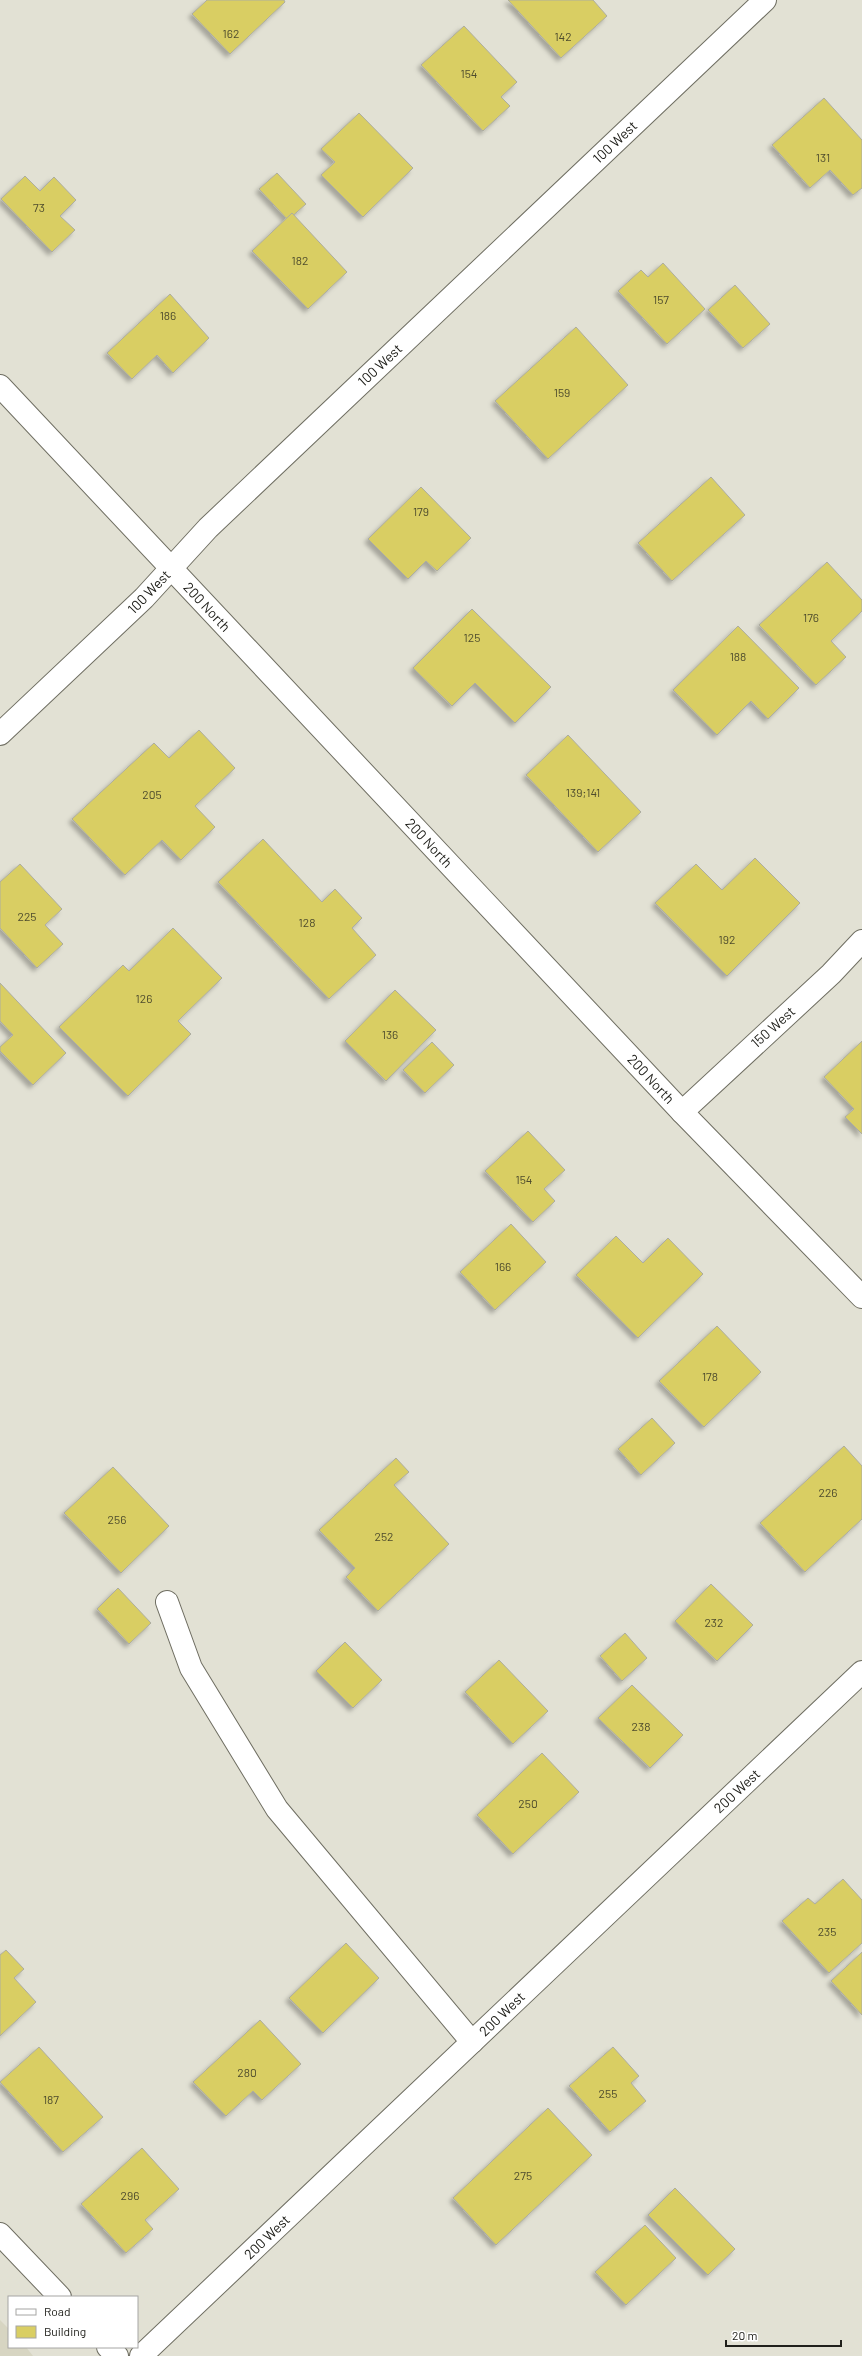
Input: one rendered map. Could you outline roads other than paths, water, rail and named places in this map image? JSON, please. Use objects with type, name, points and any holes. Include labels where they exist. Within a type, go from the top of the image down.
[{"type":"street","name":"100 West","points":[[0,734],[144,598],[208,528],[765,0]]},
{"type":"street","name":"200 North","points":[[0,386],[682,1112],[862,1297]]},
{"type":"street","name":"150 West","points":[[682,1112],[831,974],[862,941]]},
{"type":"street","points":[[167,1602],[191,1668],[277,1809],[472,2042]]},
{"type":"street","name":"200 West","points":[[141,2356],[862,1672]]},
{"type":"street","points":[[0,2234],[59,2296]]},
{"type":"street","points":[[109,2348],[117,2356]]}]
